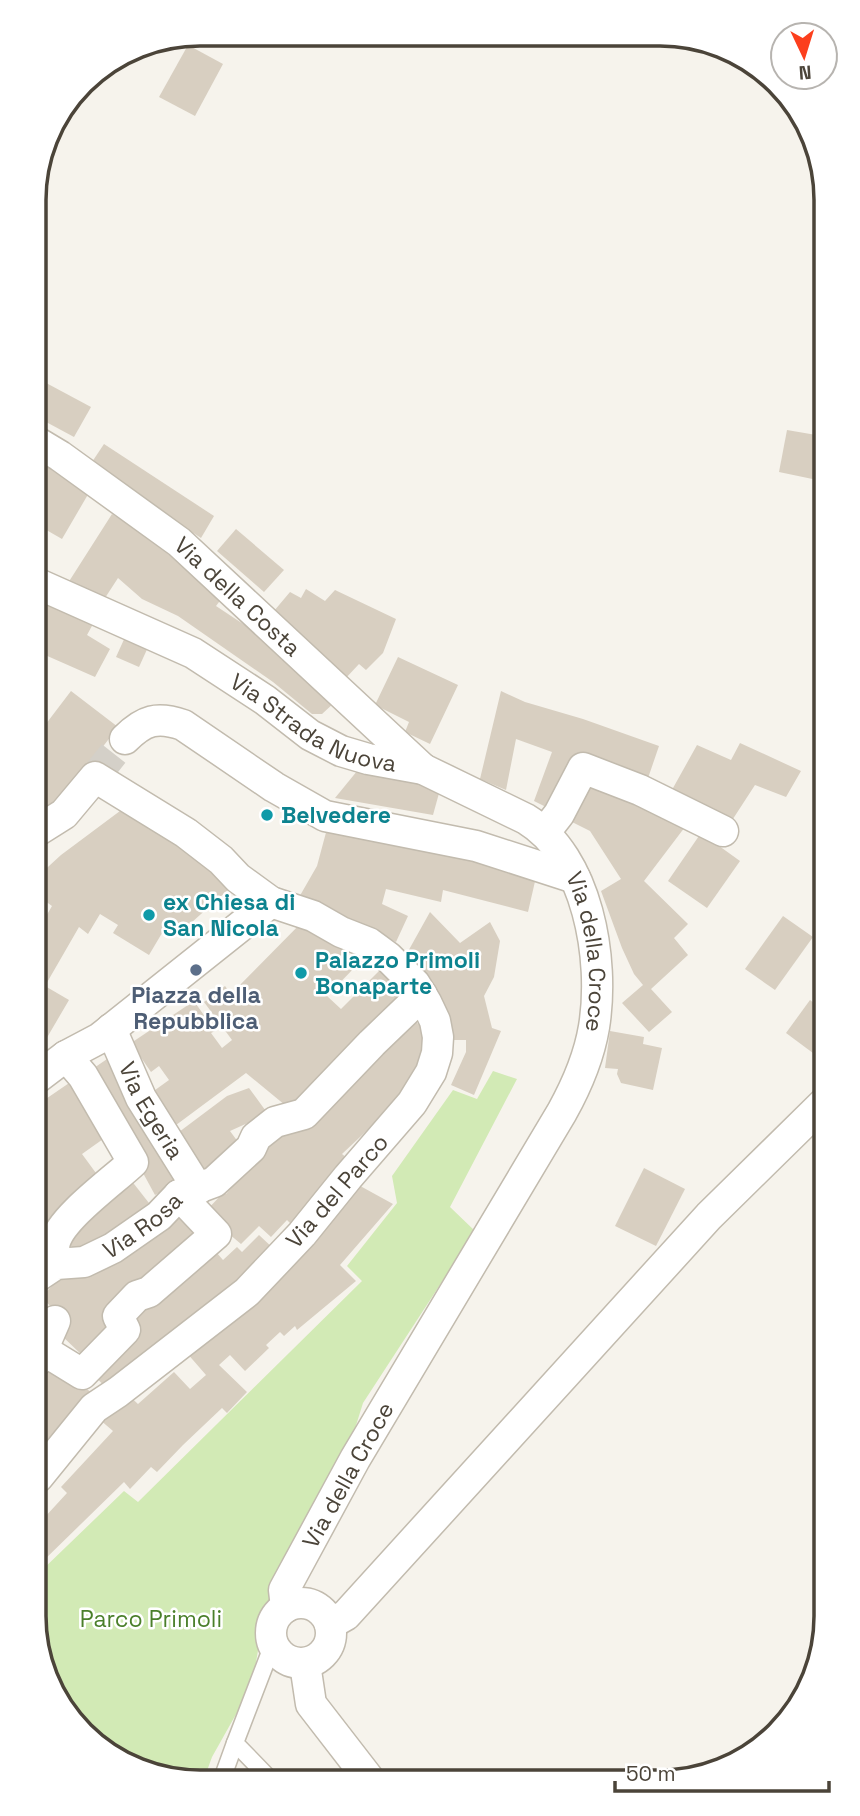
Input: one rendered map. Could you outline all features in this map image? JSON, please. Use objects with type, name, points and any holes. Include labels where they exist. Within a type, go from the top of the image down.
[{"type":"street","name":"Via della Costa","points":[[46,448],[179,542],[423,769]]},
{"type":"street","name":"Via Strada Nuova","points":[[46,587],[193,653],[310,735],[341,751],[423,769],[498,803],[545,832],[563,855],[575,878]]},
{"type":"street","name":"Via della Croce","points":[[125,739],[144,724],[167,720],[183,725],[274,787],[325,816],[476,846],[575,878],[584,898],[589,922],[596,976],[594,1024],[578,1081],[355,1458],[284,1590],[286,1607]]},
{"type":"street","points":[[545,832],[559,814],[583,768],[640,790],[723,831]]},
{"type":"street","name":"Via del Parco","points":[[46,825],[64,814],[95,778],[186,833],[221,860],[238,878],[271,902],[313,916],[341,932],[369,943],[402,970],[422,995],[435,1021],[438,1037],[437,1054],[431,1072],[412,1103],[302,1234],[247,1292],[94,1408],[46,1467]]},
{"type":"street","points":[[46,1071],[66,1056],[100,1038],[271,902]]},
{"type":"street","name":"Via Rosa","points":[[47,1270],[83,1262],[113,1248],[189,1192],[214,1182],[251,1148],[256,1137],[275,1122],[304,1114],[422,995]]},
{"type":"street","name":"Via Egeria","points":[[46,1357],[82,1374],[125,1330],[118,1316],[137,1296],[149,1292],[216,1234],[189,1192],[141,1098],[111,1029]]},
{"type":"street","points":[[47,1270],[59,1231],[81,1207],[133,1162],[83,1076],[66,1056]]},
{"type":"street","points":[[330,1624],[346,1615],[709,1216],[814,1113]]},
{"type":"street","points":[[46,1343],[55,1321]]},
{"type":"street","points":[[304,1603],[312,1605],[326,1616],[330,1624],[332,1633],[327,1650],[321,1657],[305,1664],[285,1659],[273,1644],[271,1628],[274,1619],[286,1607],[304,1603]]},
{"type":"street","points":[[305,1664],[311,1704],[362,1770]]},
{"type":"lane","points":[[225,1770],[273,1644]]},
{"type":"lane","points":[[235,1743],[261,1770]]},
{"type":"green space","name":"Parco Primoli","points":[[493,1071],[517,1079],[450,1207],[475,1231],[363,1403],[348,1451],[263,1621],[254,1674],[244,1700],[207,1770],[169,1768],[122,1750],[106,1739],[77,1710],[57,1676],[47,1637],[46,1566],[124,1491],[138,1502],[362,1281],[347,1266],[397,1203],[392,1176],[453,1090],[477,1099]]},
{"type":"building","points":[[187,46],[223,64],[195,116],[159,97]]},
{"type":"building","points":[[46,383],[91,407],[74,437],[46,422]]},
{"type":"building","points":[[787,430],[814,435],[814,479],[779,472]]},
{"type":"building","points":[[104,444],[214,516],[201,538],[90,465]]},
{"type":"building","points":[[46,466],[90,491],[62,539],[46,530]]},
{"type":"building","points":[[112,514],[145,535],[222,598],[216,606],[263,637],[335,702],[322,714],[312,714],[273,682],[178,616],[142,599],[118,578],[105,598],[68,583]]},
{"type":"building","points":[[236,529],[284,570],[264,592],[217,551]]},
{"type":"building","points":[[306,589],[325,601],[335,590],[396,619],[383,653],[366,670],[359,664],[344,680],[274,611],[290,592],[301,598]]},
{"type":"building","points":[[50,600],[93,624],[87,635],[110,649],[95,677],[46,655],[46,607]]},
{"type":"building","points":[[126,635],[149,645],[139,667],[116,657]]},
{"type":"building","points":[[398,657],[458,685],[430,744],[405,732],[409,722],[375,705]]},
{"type":"building","points":[[71,691],[118,727],[48,818],[46,816],[46,724]]},
{"type":"building","points":[[501,691],[525,702],[659,746],[646,784],[573,759],[556,812],[534,801],[552,752],[516,739],[506,790],[480,779]]},
{"type":"building","points":[[740,743],[801,771],[786,797],[755,785],[729,825],[668,797],[697,745],[731,760]]},
{"type":"building","points":[[362,765],[441,786],[433,815],[335,798]]},
{"type":"building","points":[[590,775],[688,823],[644,881],[688,924],[674,938],[688,955],[651,989],[672,1012],[649,1032],[622,1003],[643,985],[634,974],[622,948],[601,891],[621,879],[590,831],[562,817]]},
{"type":"building","points":[[120,811],[238,881],[182,931],[168,923],[149,955],[113,933],[118,925],[100,914],[88,934],[79,927],[46,984],[46,916],[52,906],[46,902],[46,869]]},
{"type":"building","points":[[328,825],[536,877],[528,912],[443,890],[441,902],[386,889],[382,904],[408,916],[396,942],[365,927],[294,906],[317,866]]},
{"type":"building","points":[[701,833],[740,861],[707,908],[668,881]]},
{"type":"building","points":[[430,912],[460,943],[490,922],[500,941],[494,977],[484,996],[492,1028],[501,1031],[474,1095],[451,1085],[466,1052],[466,1040],[448,1040],[406,955]]},
{"type":"building","points":[[308,916],[358,964],[327,996],[341,1009],[381,969],[409,998],[291,1110],[246,1073],[168,1131],[144,1098],[169,1080],[159,1066],[151,1072],[131,1043],[194,1001],[215,1031],[211,1033],[222,1048],[232,1040],[204,1002],[225,986],[231,994]]},
{"type":"building","points":[[783,916],[813,937],[775,990],[745,969]]},
{"type":"building","points":[[46,987],[69,1000],[46,1039]]},
{"type":"building","points":[[810,1000],[814,1003],[814,1054],[786,1033]]},
{"type":"building","points":[[407,1014],[432,1036],[425,1058],[393,1106],[342,1154],[352,1162],[294,1227],[287,1220],[271,1237],[259,1226],[241,1244],[204,1213],[224,1192],[226,1194],[271,1142]]},
{"type":"building","points":[[610,1031],[644,1037],[643,1044],[662,1048],[653,1090],[621,1083],[618,1069],[605,1068]]},
{"type":"building","points":[[113,1055],[182,1181],[155,1195],[88,1072]]},
{"type":"building","points":[[75,1079],[113,1132],[82,1154],[104,1184],[46,1237],[46,1099]]},
{"type":"building","points":[[249,1088],[268,1114],[230,1131],[241,1146],[203,1174],[175,1135],[227,1096]]},
{"type":"building","points":[[644,1168],[685,1189],[656,1246],[615,1226]]},
{"type":"building","points":[[127,1175],[156,1212],[81,1258],[60,1233]]},
{"type":"building","points":[[353,1182],[393,1204],[340,1265],[356,1281],[297,1330],[295,1326],[284,1336],[280,1332],[266,1345],[269,1348],[245,1371],[230,1355],[219,1365],[247,1392],[227,1413],[222,1408],[157,1472],[151,1467],[130,1489],[124,1482],[46,1558],[46,1516],[67,1493],[61,1487],[113,1431],[99,1419],[125,1392],[138,1404],[174,1372],[190,1389],[206,1375],[186,1352]]},
{"type":"building","points":[[179,1206],[205,1238],[84,1357],[60,1334],[69,1324],[46,1302],[46,1292],[63,1275]]},
{"type":"building","points":[[259,1235],[275,1250],[106,1388],[93,1374],[122,1318],[210,1245],[223,1260],[237,1247],[242,1252]]},
{"type":"building","points":[[54,1361],[94,1395],[46,1454],[46,1370]]},
{"type":"tunnel","points":[[95,777],[125,739]]},
{"type":"place","name":"Belvedere","points":[[267,815]]},
{"type":"place","name":"ex Chiesa di San Nicola","points":[[149,915]]},
{"type":"place","name":"Piazza della Repubblica","points":[[196,970]]},
{"type":"place","name":"Palazzo Primoli Bonaparte","points":[[301,973]]}]
